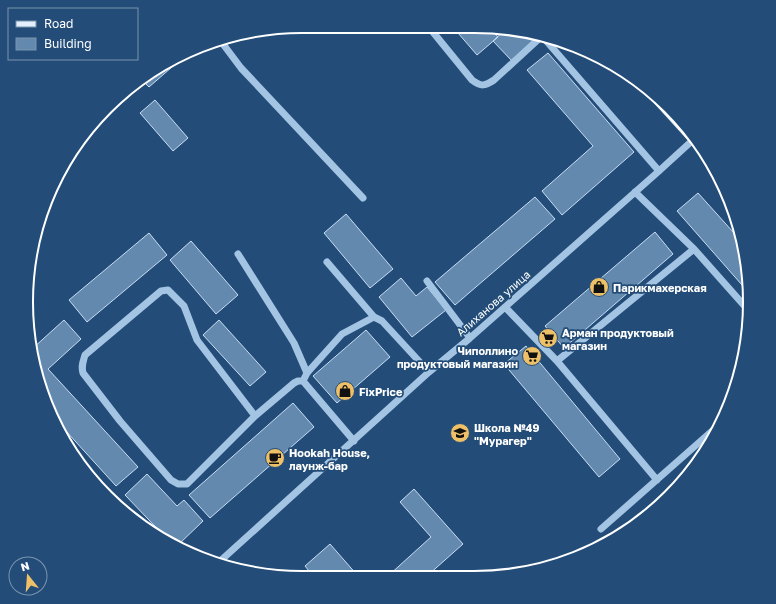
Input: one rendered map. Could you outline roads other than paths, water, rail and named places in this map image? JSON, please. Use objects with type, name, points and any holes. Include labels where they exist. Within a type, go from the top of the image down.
[{"type":"street","points":[[434,33],[472,80],[478,85],[486,85],[494,80],[538,41]]},
{"type":"street","points":[[547,43],[659,171]]},
{"type":"street","points":[[224,45],[242,68],[363,198]]},
{"type":"street","name":"Алиханова улица","points":[[222,559],[429,372],[506,307],[690,142]]},
{"type":"street","points":[[635,192],[694,249],[743,304]]},
{"type":"street","points":[[557,361],[694,249]]},
{"type":"street","points":[[238,254],[294,343],[307,373]]},
{"type":"street","points":[[327,262],[374,317],[382,321],[429,372]]},
{"type":"street","points":[[427,281],[470,338]]},
{"type":"street","points":[[255,416],[197,340],[184,306],[168,290],[161,291],[143,305],[85,355],[82,362],[83,373],[120,421],[171,480],[178,484],[187,484],[255,416],[294,383],[303,381]]},
{"type":"street","points":[[506,307],[557,361],[657,480]]},
{"type":"street","points":[[303,381],[307,373],[342,334],[374,317]]},
{"type":"street","points":[[303,381],[354,441]]},
{"type":"street","points":[[602,529],[707,435]]},
{"type":"place","name":"Парикмахерская","points":[[599,287]]},
{"type":"place","name":"Арман продуктовый магазин","points":[[548,338]]},
{"type":"place","name":"Чиполлино продуктовый магазин","points":[[532,356]]},
{"type":"place","name":"FixPrice","points":[[345,391]]},
{"type":"place","name":"Школа №49 \"Мурагер\"","points":[[460,433]]},
{"type":"place","name":"Hookah House, лаунж-бар","points":[[275,458]]}]
